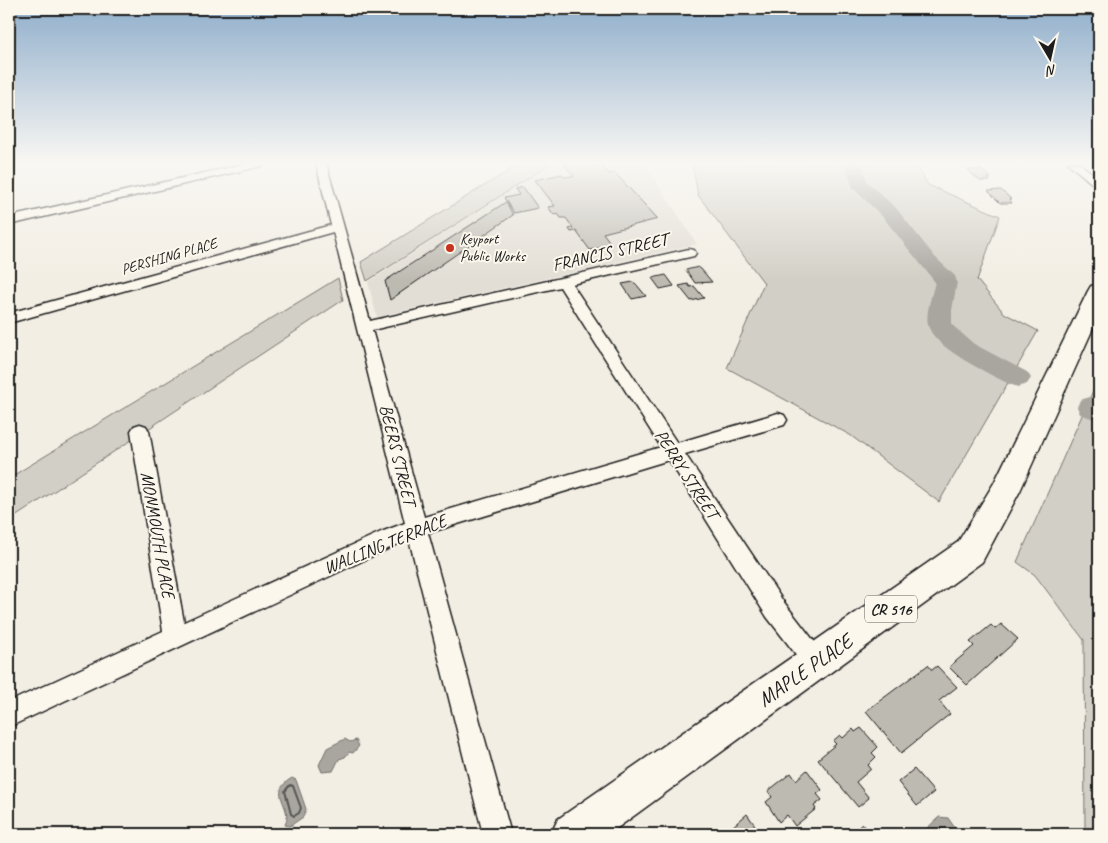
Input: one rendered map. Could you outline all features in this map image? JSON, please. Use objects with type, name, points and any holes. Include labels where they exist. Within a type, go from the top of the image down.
[{"type":"main road","name":"MAPLE PLACE","points":[[573,834],[970,552],[1004,491],[1099,291]]},
{"type":"street","points":[[9,221],[90,202]]},
{"type":"street","name":"BEERS STREET","points":[[332,202],[497,834]]},
{"type":"street","name":"PERSHING PLACE","points":[[9,318],[338,226]]},
{"type":"street","name":"FRANCIS STREET","points":[[365,327],[689,253]]},
{"type":"street","name":"PERRY STREET","points":[[564,282],[775,609],[816,662]]},
{"type":"street","name":"WALLING TERRACE","points":[[9,715],[388,538],[778,420]]},
{"type":"street","name":"MONMOUTH PLACE","points":[[140,432],[176,638]]},
{"type":"shaded area","points":[[457,202],[490,202],[367,281],[361,262]]},
{"type":"shaded area","points":[[492,202],[670,202],[697,244],[377,317],[368,282]]},
{"type":"shaded area","points":[[704,202],[968,202],[1000,216],[977,280],[1004,313],[1038,331],[939,502],[850,435],[727,368],[764,283]]},
{"type":"shaded area","points":[[338,278],[343,300],[9,521],[9,478]]},
{"type":"shaded area","points":[[1099,377],[1099,834],[1085,834],[1084,640],[1035,575],[1017,562]]},
{"type":"water","points":[[345,739],[350,742],[356,740],[359,746],[353,753],[349,752],[345,757],[339,759],[333,771],[322,772],[319,765],[327,748]]},
{"type":"water","points":[[292,778],[296,780],[306,809],[303,817],[290,826],[285,825],[287,818],[281,789]]},
{"type":"water","points":[[939,817],[948,818],[959,834],[921,834]]},
{"type":"building","name":"Keyport Public Works","points":[[506,202],[513,215],[390,300],[385,281]]},
{"type":"building","points":[[507,202],[534,202],[538,208],[514,213]]},
{"type":"building","points":[[552,202],[642,202],[658,219],[603,233],[612,245],[590,250],[576,231],[571,232],[569,229],[573,228],[566,218],[561,218],[558,214],[554,215],[548,207],[555,206]]},
{"type":"building","points":[[698,267],[712,282],[695,283],[686,270]]},
{"type":"building","points":[[666,275],[674,286],[660,289],[652,278]]},
{"type":"building","points":[[633,282],[646,296],[632,299],[622,284]]},
{"type":"building","points":[[688,284],[690,287],[694,286],[704,298],[691,301],[679,286]]},
{"type":"building","points":[[1001,624],[1018,639],[967,685],[949,667],[974,646],[970,642],[991,625],[995,629]]},
{"type":"building","points":[[928,665],[932,670],[937,666],[957,687],[939,701],[950,714],[901,753],[866,711]]},
{"type":"building","points":[[861,728],[878,747],[872,753],[876,757],[868,765],[871,769],[856,782],[869,798],[858,807],[818,759],[836,744],[833,741],[840,735],[843,738],[853,729],[855,732]]},
{"type":"building","points":[[914,769],[934,792],[917,806],[898,782]]},
{"type":"building","points":[[807,770],[822,790],[817,794],[822,800],[814,806],[816,809],[795,826],[787,815],[779,822],[766,802],[772,797],[768,791],[791,773],[796,780]]},
{"type":"building","points":[[747,814],[761,834],[724,834]]},
{"type":"building","points":[[862,824],[870,834],[852,833]]},
{"type":"waterway","points":[[879,202],[889,212],[928,261],[944,276],[946,282],[940,310],[940,327],[965,350],[1018,378]]},
{"type":"waterway","points":[[1090,407],[1099,411]]},
{"type":"place","name":"Keyport Public Works","points":[[450,248]]}]
